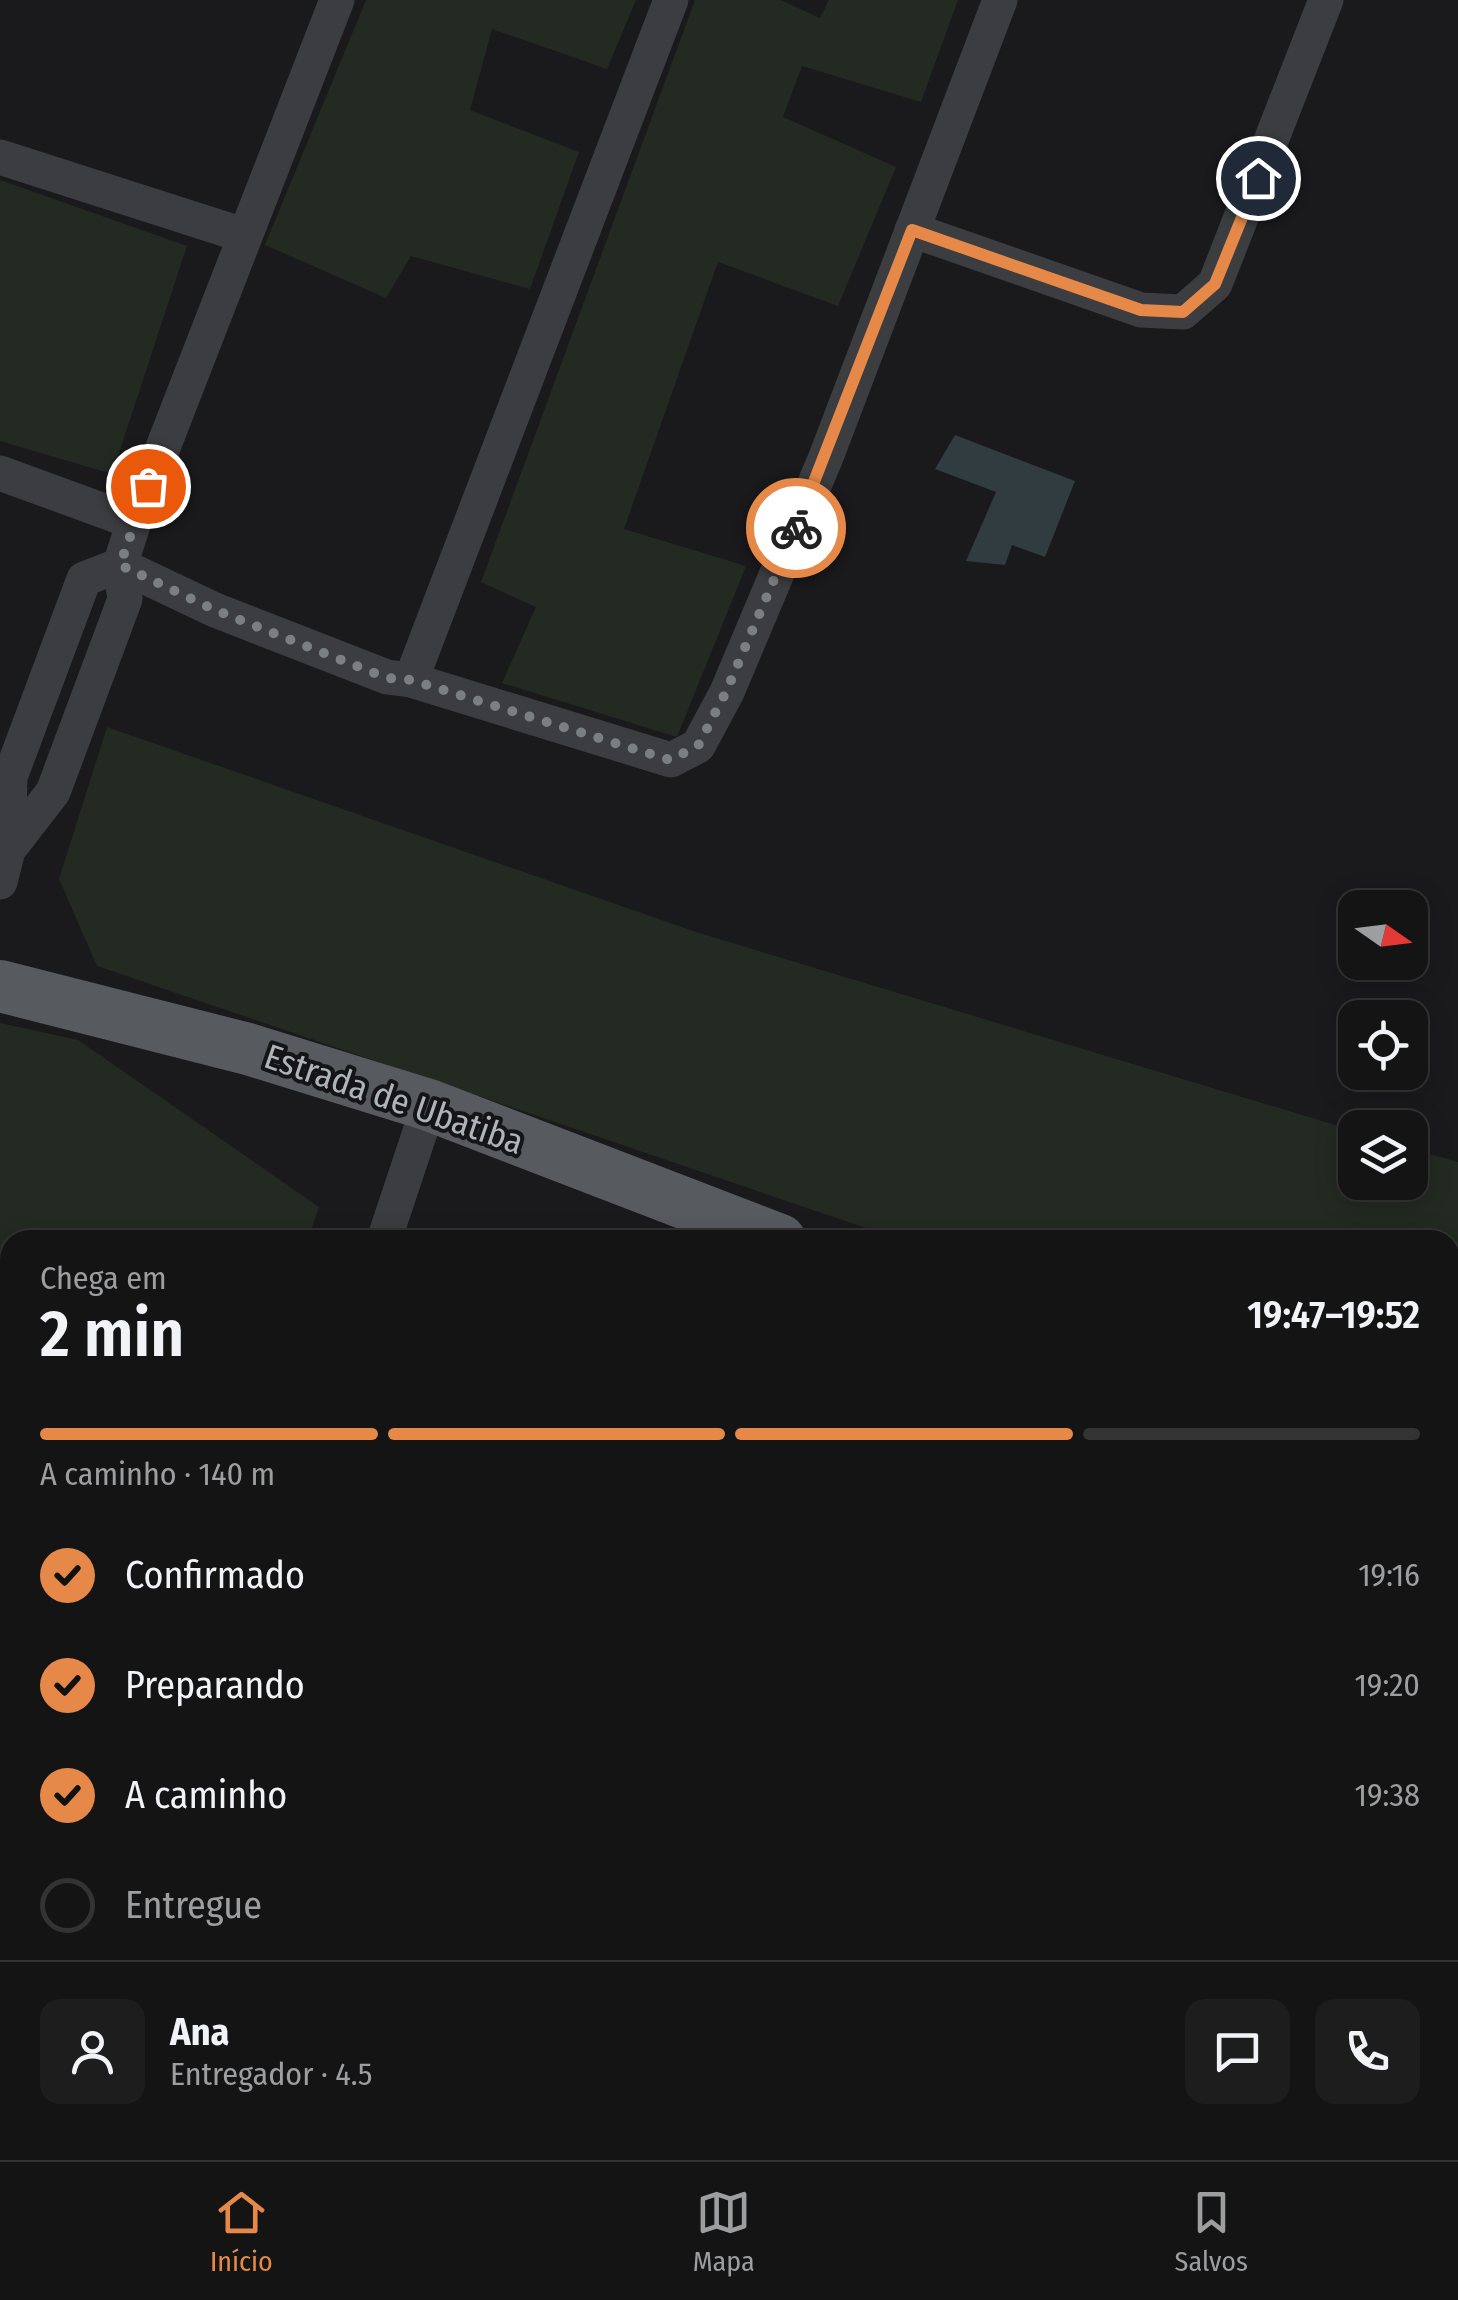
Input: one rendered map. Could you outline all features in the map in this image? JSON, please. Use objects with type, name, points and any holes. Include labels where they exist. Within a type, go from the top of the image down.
[{"type":"main road","name":"Estrada de Ubatiba","points":[[0,986],[248,1050],[429,1104],[754,1230]]},
{"type":"street","points":[[4,866],[53,792],[125,599],[120,565],[134,522],[337,0]]},
{"type":"street","points":[[411,680],[420,666],[671,0]]},
{"type":"street","points":[[4,866],[10,778],[76,596],[84,580],[120,565],[215,610],[387,678],[411,680],[670,760],[698,746],[726,692],[826,457],[1000,0]]},
{"type":"street","points":[[912,230],[1141,310],[1183,312],[1215,284],[1224,266],[1326,0]]},
{"type":"street","points":[[0,156],[243,235]]},
{"type":"street","points":[[0,473],[134,522]]},
{"type":"street","points":[[387,1230],[429,1104]]},
{"type":"shaded area","points":[[366,0],[636,0],[607,69],[492,29],[470,110],[579,152],[530,289],[411,256],[386,298],[265,245]]},
{"type":"shaded area","points":[[695,0],[780,0],[820,18],[829,0],[958,0],[921,102],[802,66],[783,117],[896,167],[838,306],[718,262],[624,529],[746,566],[677,737],[502,683],[536,607],[481,582]]},
{"type":"shaded area","points":[[0,180],[187,246],[112,474],[0,441]]},
{"type":"shaded area","points":[[955,435],[1075,481],[1045,557],[1012,545],[1005,565],[966,561],[996,492],[935,469]]},
{"type":"shaded area","points":[[107,727],[696,932],[1338,1126],[1338,1200],[1428,1200],[1428,1153],[1458,1162],[1458,1230],[872,1230],[97,966],[59,879]]},
{"type":"shaded area","points":[[0,1023],[78,1040],[319,1207],[311,1230],[0,1230]]},
{"type":"way so far","points":[[148,486],[120,565],[215,610],[387,678],[411,680],[670,760],[698,746],[726,692],[796,528]]},
{"type":"route","points":[[796,528],[912,230],[1141,310],[1183,312],[1215,284],[1258,178]]}]
